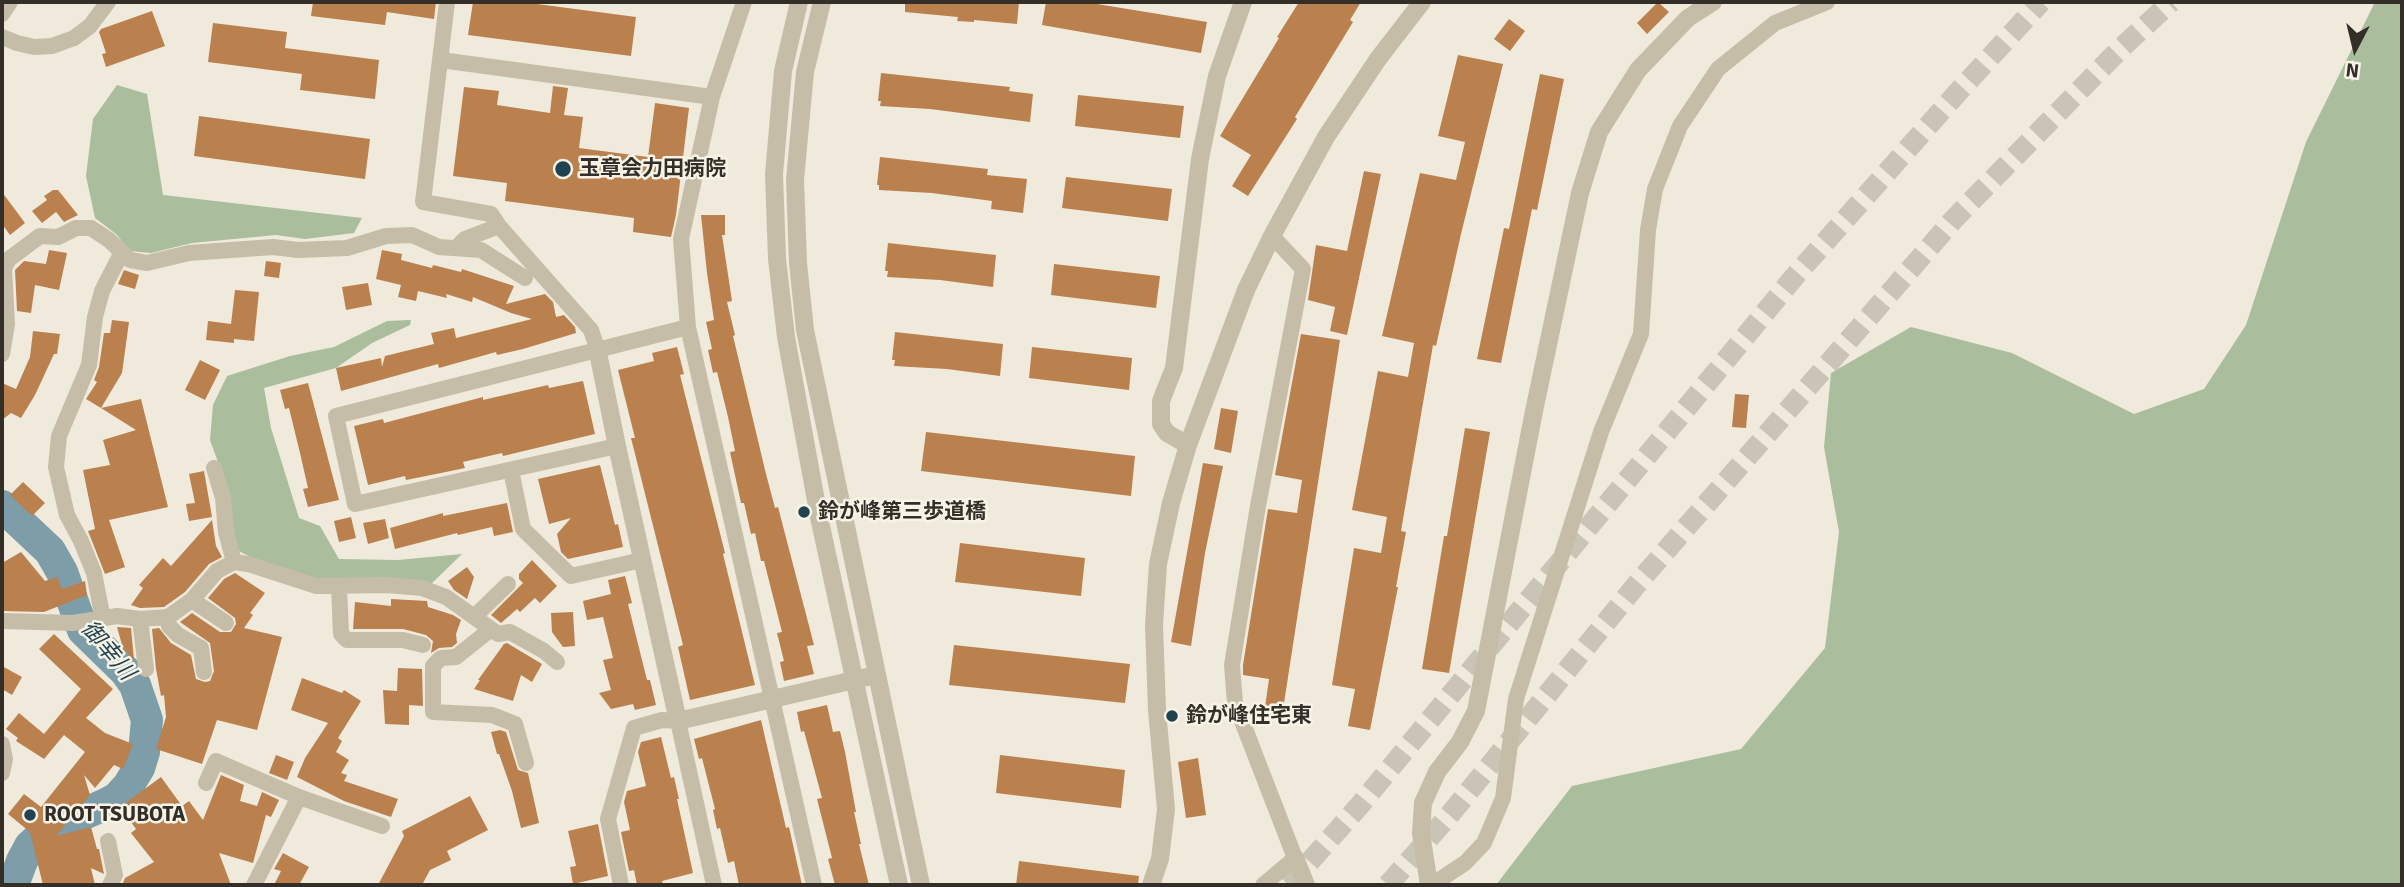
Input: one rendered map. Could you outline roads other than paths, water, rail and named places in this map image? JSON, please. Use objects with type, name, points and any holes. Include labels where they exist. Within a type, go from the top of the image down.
[{"type":"street","points":[[2,14],[10,2]]},
{"type":"street","points":[[2,37],[34,47],[52,46],[74,38],[90,26],[108,2]]},
{"type":"street","points":[[447,2],[423,202],[491,214],[591,330],[678,721],[711,885]]},
{"type":"street","points":[[744,2],[712,97],[681,239],[688,327],[774,698],[814,885]]},
{"type":"street","points":[[799,2],[783,71],[774,174],[777,260],[786,337],[819,517],[900,885]]},
{"type":"street","points":[[822,2],[805,72],[795,180],[798,263],[805,330],[921,885]]},
{"type":"street","points":[[1188,445],[1167,433],[1161,424],[1161,401],[1174,368],[1200,159],[1217,76],[1243,2]]},
{"type":"street","points":[[1151,885],[1160,859],[1166,809],[1157,710],[1154,625],[1158,564],[1171,503],[1188,445],[1246,290],[1272,236],[1326,137],[1378,59],[1422,2]]},
{"type":"street","points":[[1713,2],[1688,18],[1638,70],[1599,132],[1577,206],[1476,711],[1460,742],[1437,772],[1423,803],[1421,833],[1430,885],[1465,863],[1485,843],[1503,798],[1516,699],[1601,432],[1641,334],[1648,230],[1655,190],[1681,126],[1718,69],[1775,23],[1828,2]]},
{"type":"street","points":[[440,60],[712,97]]},
{"type":"street","points":[[456,248],[465,239],[499,226]]},
{"type":"street","points":[[2,354],[6,324],[4,268],[9,259],[40,236],[58,237],[76,228],[91,228],[109,240],[130,260],[147,263],[190,253],[273,247],[298,250],[347,248],[386,236],[412,236],[439,247],[481,250],[525,278]]},
{"type":"street","points":[[1272,236],[1303,270],[1231,665],[1235,704],[1306,885]]},
{"type":"street","points":[[88,621],[94,573],[67,515],[56,467],[59,436],[89,365],[95,317],[102,291],[122,252]]},
{"type":"street","points":[[617,446],[355,504],[336,416],[688,327]]},
{"type":"street","points":[[214,468],[223,498],[226,532],[233,562]]},
{"type":"street","points":[[511,470],[523,529],[571,576],[642,560]]},
{"type":"street","points":[[2,621],[88,621],[117,616],[140,619],[168,617],[192,600],[217,571],[233,562],[248,564],[316,586],[387,585],[422,588],[446,597],[498,634],[510,632],[544,651],[557,662]]},
{"type":"street","points":[[474,617],[508,584]]},
{"type":"street","points":[[339,586],[341,634],[348,640],[403,640],[423,645]]},
{"type":"street","points":[[192,600],[226,623]]},
{"type":"street","points":[[168,617],[169,626],[178,635],[201,648],[204,672]]},
{"type":"street","points":[[140,619],[146,669]]},
{"type":"street","points":[[491,629],[456,657],[441,658],[433,666],[433,712],[492,715],[515,724],[526,763]]},
{"type":"street","points":[[621,885],[608,819],[634,728],[662,720],[678,721],[877,675]]},
{"type":"street","points":[[2,744],[5,759],[2,773]]},
{"type":"street","points":[[206,783],[216,761],[299,797],[382,826]]},
{"type":"street","points":[[254,885],[299,797]]},
{"type":"street","points":[[108,841],[115,875],[110,885]]},
{"type":"street","points":[[1263,885],[1294,859]]},
{"type":"waterway","name":"御幸川","points":[[2,506],[50,551],[62,572],[83,630],[125,671],[135,685],[147,720],[144,752],[139,768],[128,786],[117,798],[54,827],[41,836],[30,846],[13,885]]},
{"type":"tunnel","points":[[1289,885],[1360,805],[1795,276],[2041,2]]},
{"type":"tunnel","points":[[1388,885],[1452,812],[1637,584],[1954,219],[2120,49],[2171,2]]},
{"type":"place","name":"玉章会力田病院","points":[[563,169]]},
{"type":"place","name":"鈴が峰第三歩道橋","points":[[804,512]]},
{"type":"place","name":"鈴が峰住宅東","points":[[1172,716]]},
{"type":"place","name":"ROOT TSUBOTA","points":[[30,815]]}]
